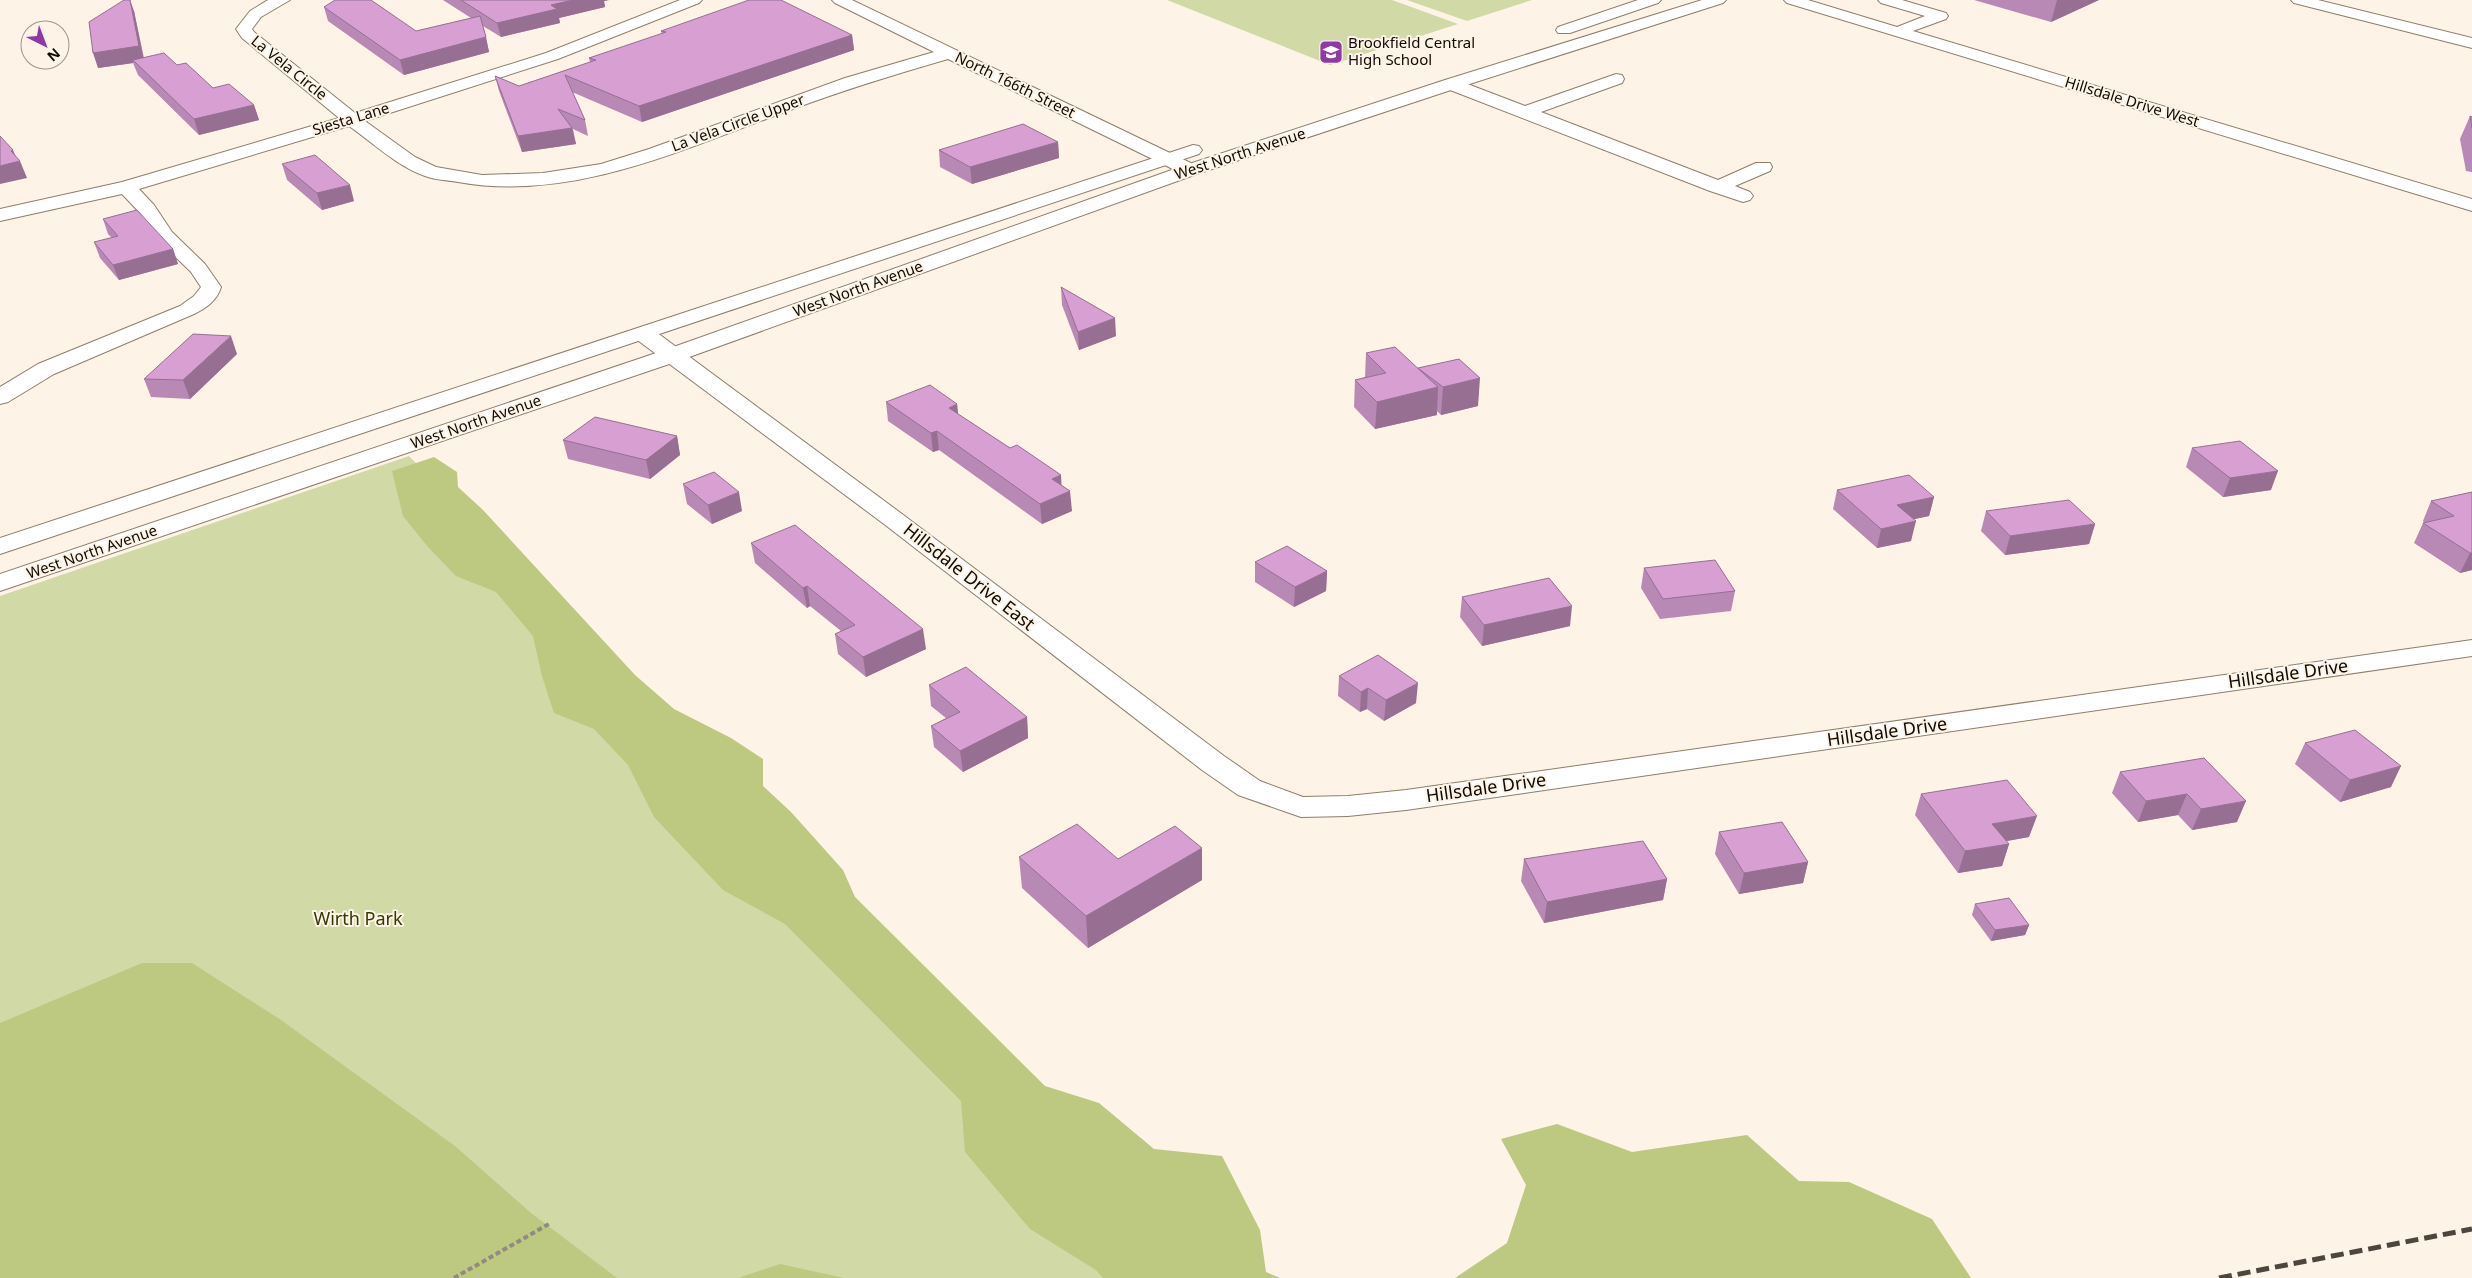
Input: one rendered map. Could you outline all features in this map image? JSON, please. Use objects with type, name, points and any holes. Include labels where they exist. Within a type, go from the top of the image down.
[{"type":"street","name":"La Vela Circle","points":[[282,0],[264,7],[248,21],[244,29],[248,35],[352,120],[409,162],[431,172],[482,180],[524,180]]},
{"type":"street","name":"Siesta Lane","points":[[0,215],[126,187],[352,120],[552,56],[694,0]]},
{"type":"street","name":"North 166th Street","points":[[840,0],[1190,170]]},
{"type":"street","points":[[1552,34],[1653,0]]},
{"type":"street","name":"West North Avenue","points":[[0,583],[674,355],[1190,170],[1450,84],[1718,0]]},
{"type":"street","name":"Hillsdale Drive West","points":[[1792,0],[2472,205]]},
{"type":"street","points":[[1886,0],[1940,16],[1900,31]]},
{"type":"street","points":[[2299,0],[2472,43]]},
{"type":"street","name":"West North Avenue","points":[[1230,139],[1524,43]]},
{"type":"street","name":"La Vela Circle Upper","points":[[524,180],[576,174],[630,162],[851,82],[949,53]]},
{"type":"street","points":[[1525,112],[1616,79]]},
{"type":"street","points":[[1450,84],[1743,196]]},
{"type":"street","name":"West North Avenue","points":[[0,546],[644,334],[1212,144]]},
{"type":"street","points":[[1717,186],[1762,167]]},
{"type":"street","points":[[0,397],[46,369],[187,310],[210,291],[209,282],[198,268],[165,236],[147,209],[126,187]]},
{"type":"street","name":"Hillsdale Drive East","points":[[644,334],[893,518],[1213,763],[1250,788],[1301,807]]},
{"type":"street","name":"Hillsdale Drive","points":[[1301,807],[1348,806],[1406,800],[2472,648]]},
{"type":"path","points":[[454,1278],[549,1224]]},
{"type":"green space","points":[[1167,0],[1392,0],[1458,24],[1330,65]]},
{"type":"green space","points":[[1407,0],[1532,0],[1467,21]]},
{"type":"green space","name":"Wirth Park","points":[[409,456],[1200,1278],[0,1278],[0,596]]},
{"type":"green space","points":[[434,457],[457,472],[458,487],[483,510],[635,675],[674,709],[731,738],[763,759],[763,786],[791,812],[843,870],[855,897],[1045,1086],[1099,1103],[1154,1149],[1222,1156],[1260,1230],[1266,1272],[1280,1278],[1103,1278],[1096,1270],[1030,1229],[965,1152],[961,1101],[785,924],[723,890],[654,817],[628,765],[594,729],[554,713],[542,676],[533,636],[496,592],[456,576],[428,547],[403,516],[392,471]]},
{"type":"green space","points":[[142,963],[192,963],[281,1020],[455,1146],[531,1213],[617,1278],[0,1278],[0,1023]]},
{"type":"green space","points":[[1557,1124],[1632,1152],[1747,1135],[1799,1181],[1849,1182],[1932,1219],[1971,1278],[1455,1278],[1507,1243],[1526,1185],[1501,1139]]},
{"type":"green space","points":[[780,1264],[844,1278],[738,1278]]},
{"type":"building","points":[[124,0],[130,0],[139,46],[93,53],[89,22]]},
{"type":"building","points":[[335,0],[371,0],[416,31],[480,16],[486,37],[400,60],[324,7]]},
{"type":"building","points":[[461,0],[573,0],[551,5],[557,9],[497,23]]},
{"type":"building","points":[[749,0],[781,0],[852,35],[639,106],[565,75],[585,120],[558,109],[572,128],[518,136],[495,76],[519,86],[596,60],[589,58],[666,32],[661,31]]},
{"type":"building","points":[[164,53],[177,65],[186,63],[213,88],[229,84],[254,105],[194,119],[133,60]]},
{"type":"building","points":[[1023,124],[1058,142],[970,167],[939,150]]},
{"type":"building","points":[[0,136],[13,150],[11,151],[20,161],[0,166]]},
{"type":"building","points":[[315,155],[350,185],[317,193],[282,164]]},
{"type":"building","points":[[137,210],[173,249],[113,265],[94,242],[118,236],[103,219]]},
{"type":"building","points":[[1061,287],[1115,318],[1078,332]]},
{"type":"building","points":[[193,334],[231,336],[183,380],[144,379]]},
{"type":"building","points":[[1395,347],[1438,387],[1377,402],[1355,380],[1386,373],[1366,353]]},
{"type":"building","points":[[1459,359],[1480,378],[1443,387],[1418,368]]},
{"type":"building","points":[[930,385],[957,404],[949,408],[1010,448],[1017,445],[1061,475],[1052,479],[1070,491],[1040,504],[937,431],[931,433],[886,402]]},
{"type":"building","points":[[595,417],[677,436],[646,460],[563,440]]},
{"type":"building","points":[[2240,441],[2278,471],[2230,478],[2192,448]]},
{"type":"building","points":[[714,472],[739,492],[708,505],[683,484]]},
{"type":"building","points":[[1909,475],[1934,497],[1897,505],[1916,521],[1881,529],[1837,490]]},
{"type":"building","points":[[2472,492],[2472,553],[2470,553],[2423,523],[2454,516],[2431,501]]},
{"type":"building","points":[[2069,500],[2095,524],[2010,536],[1986,511]]},
{"type":"building","points":[[795,525],[923,629],[863,657],[835,634],[855,625],[807,586],[803,588],[751,543]]},
{"type":"building","points":[[1287,546],[1327,571],[1295,587],[1255,562]]},
{"type":"building","points":[[1715,560],[1735,591],[1663,599],[1644,568]]},
{"type":"building","points":[[1549,578],[1572,606],[1484,625],[1462,597]]},
{"type":"building","points":[[1378,655],[1418,683],[1386,700],[1368,688],[1361,692],[1339,676]]},
{"type":"building","points":[[966,667],[1027,717],[960,751],[931,726],[960,712],[929,685]]},
{"type":"building","points":[[2355,730],[2401,766],[2350,780],[2305,743]]},
{"type":"building","points":[[2204,758],[2246,801],[2201,809],[2187,794],[2146,801],[2120,772]]},
{"type":"building","points":[[2007,780],[2037,816],[1992,824],[2009,844],[1965,851],[1921,794]]},
{"type":"building","points":[[1782,822],[1808,862],[1744,873],[1719,832]]},
{"type":"building","points":[[1077,824],[1118,859],[1175,826],[1202,848],[1086,916],[1019,857]]},
{"type":"building","points":[[1643,841],[1667,879],[1547,902],[1524,859]]},
{"type":"building","points":[[2009,898],[2029,925],[1995,930],[1975,904]]},
{"type":"railway","points":[[2219,1278],[2472,1229]]},
{"type":"place","name":"Brookfield Central High School","points":[[1331,52]]}]
